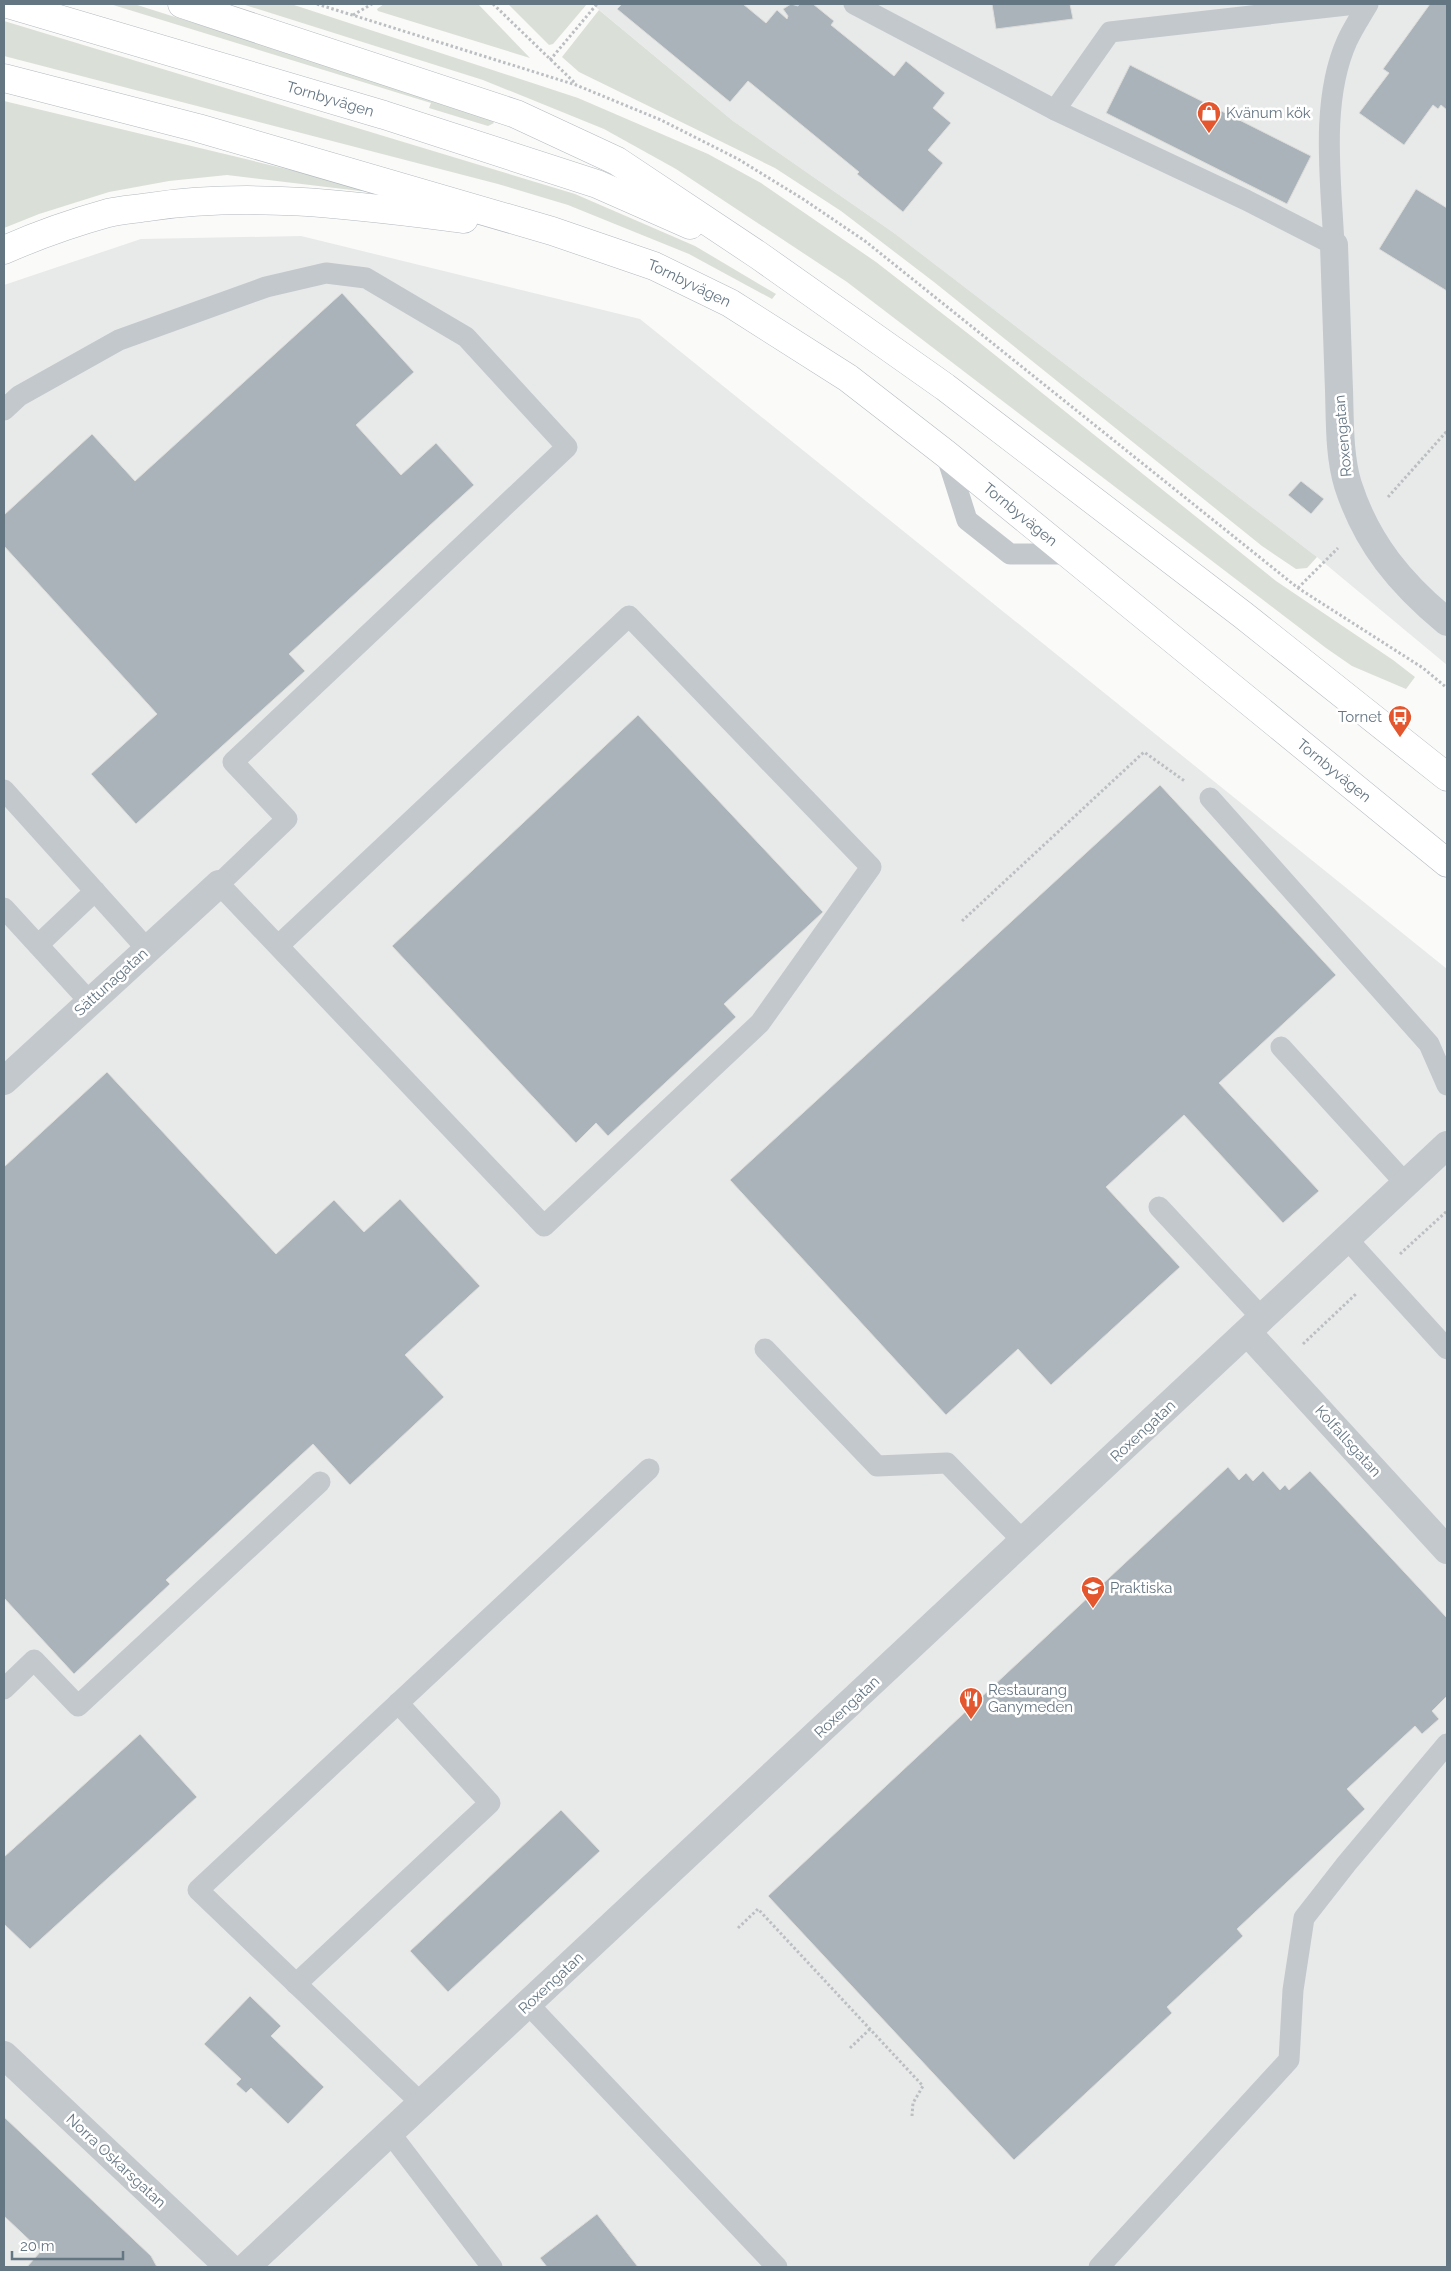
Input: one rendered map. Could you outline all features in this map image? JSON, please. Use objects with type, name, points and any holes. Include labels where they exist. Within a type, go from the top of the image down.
[{"type":"main road","name":"Tornbyvägen","points":[[8,4],[384,115],[597,184],[758,255]]},
{"type":"main road","name":"Tornbyvägen","points":[[182,4],[516,114],[617,161],[758,255],[945,388],[1243,615],[1447,776]]},
{"type":"main road","name":"Tornbyvägen","points":[[4,78],[198,128],[552,231],[654,266],[730,303],[848,378],[946,454],[1447,863]]},
{"type":"main road","name":"Tornbyvägen","points":[[4,250],[44,233],[109,213],[176,203],[240,199],[363,206],[552,231]]},
{"type":"street","name":"Roxengatan","points":[[1334,246],[1341,441],[1348,484],[1363,523],[1388,564],[1416,596],[1447,622]]},
{"type":"street","name":"Sättunagatan","points":[[4,1081],[219,884]]},
{"type":"street","name":"Roxengatan","points":[[246,2267],[1256,1326],[1447,1145]]},
{"type":"street","name":"Kolfallsgatan","points":[[1256,1326],[1447,1550]]},
{"type":"street","name":"Norra Oskarsgatan","points":[[4,2055],[228,2267]]},
{"type":"lane","points":[[854,4],[1055,110],[1246,200],[1334,246],[1330,138],[1335,81],[1347,41],[1368,4]]},
{"type":"lane","points":[[1055,110],[1110,32],[1356,4]]},
{"type":"lane","points":[[4,410],[19,396],[119,340],[266,287],[326,274],[366,278],[466,337],[567,447],[233,762],[287,819],[219,884],[544,1226],[760,1023],[871,867],[629,616],[278,946]]},
{"type":"lane","points":[[946,454],[967,520],[1010,554],[1069,554]]},
{"type":"lane","points":[[4,790],[147,950]]},
{"type":"lane","points":[[1210,798],[1429,1044],[1447,1084]]},
{"type":"lane","points":[[38,946],[96,892]]},
{"type":"lane","points":[[4,908],[90,1002]]},
{"type":"lane","points":[[1281,1047],[1406,1184]]},
{"type":"lane","points":[[1158,1207],[1256,1326]]},
{"type":"lane","points":[[1348,1239],[1447,1349]]},
{"type":"lane","points":[[765,1349],[878,1466],[946,1463],[1024,1542]]},
{"type":"lane","points":[[421,2103],[198,1890],[648,1469]]},
{"type":"lane","points":[[4,1689],[34,1660],[78,1706],[320,1482]]},
{"type":"lane","points":[[296,1984],[490,1804],[398,1703]]},
{"type":"lane","points":[[1099,2267],[1289,2060],[1293,1990],[1304,1918],[1347,1863],[1447,1744]]},
{"type":"lane","points":[[528,2004],[777,2267]]},
{"type":"lane","points":[[390,2133],[492,2267]]},
{"type":"path","points":[[317,4],[576,85],[661,120],[738,159],[804,199],[864,241],[1298,588],[1423,668],[1447,688]]},
{"type":"path","points":[[352,15],[372,4]]},
{"type":"path","points":[[493,4],[576,85]]},
{"type":"path","points":[[550,60],[597,4]]},
{"type":"path","points":[[1298,588],[1363,523],[1447,431]]},
{"type":"path","points":[[962,921],[1144,752],[1210,798]]},
{"type":"path","points":[[738,1928],[758,1909],[923,2086],[912,2103],[912,2116]]},
{"type":"path","points":[[850,2048],[870,2029]]},
{"type":"shaded area","points":[[110,4],[134,4],[398,88],[491,119],[494,123],[488,126],[429,108],[431,103]]},
{"type":"shaded area","points":[[242,4],[291,4],[578,98],[708,154],[761,183],[876,262],[975,339],[1276,581],[1415,677],[1406,689],[1352,666],[847,282],[676,169],[604,129],[483,80]]},
{"type":"shaded area","points":[[384,4],[478,4],[530,58],[378,11],[377,9]]},
{"type":"shaded area","points":[[508,4],[587,4],[553,44],[549,45]]},
{"type":"shaded area","points":[[592,4],[1447,4],[1447,665],[1317,557],[894,233],[733,121]]},
{"type":"shaded area","points":[[599,10],[733,121],[894,233],[1317,557],[1307,568],[1296,569],[1262,546],[934,282],[841,211],[775,168],[579,72],[562,57]]},
{"type":"shaded area","points":[[4,21],[575,194],[695,246],[776,294],[772,299],[689,254],[568,205],[498,184],[4,56]]},
{"type":"shaded area","points":[[4,101],[374,190],[360,191],[227,175],[169,181],[109,192],[39,214],[4,228]]},
{"type":"shaded area","points":[[301,236],[640,319],[1447,969],[1447,2267],[4,2267],[4,285],[141,239]]},
{"type":"building","points":[[622,4],[743,4],[766,23],[777,10],[787,19],[788,16],[783,9],[791,4],[798,6],[799,4],[813,4],[834,21],[831,25],[894,76],[906,61],[945,93],[933,108],[951,123],[928,150],[943,163],[903,212],[857,174],[859,172],[748,81],[730,102],[617,9]]},
{"type":"building","points":[[992,4],[1070,4],[1073,19],[996,29]]},
{"type":"building","points":[[1430,4],[1447,4],[1447,110],[1441,105],[1438,109],[1433,105],[1404,145],[1359,113],[1389,73],[1383,69]]},
{"type":"building","name":"Kvänum kök","points":[[1130,65],[1311,156],[1287,204],[1106,113]]},
{"type":"building","points":[[1416,189],[1447,208],[1447,291],[1379,249]]},
{"type":"building","points":[[342,293],[414,372],[356,425],[401,475],[436,443],[474,485],[289,654],[305,671],[136,824],[91,774],[157,714],[4,546],[4,515],[92,434],[135,481]]},
{"type":"building","points":[[1301,481],[1324,499],[1311,514],[1288,495]]},
{"type":"building","points":[[638,715],[823,912],[724,1004],[736,1017],[608,1136],[596,1123],[576,1143],[392,946]]},
{"type":"building","points":[[1160,785],[1336,975],[1219,1083],[1319,1191],[1283,1223],[1184,1115],[1106,1187],[1180,1267],[1051,1385],[1018,1349],[946,1415],[730,1180]]},
{"type":"building","points":[[107,1072],[276,1254],[334,1200],[364,1232],[400,1199],[480,1286],[405,1355],[444,1397],[350,1485],[313,1444],[166,1580],[170,1584],[74,1674],[4,1598],[4,1167]]},
{"type":"building","points":[[1228,1467],[1239,1480],[1246,1473],[1253,1481],[1263,1471],[1280,1490],[1285,1485],[1289,1490],[1310,1471],[1447,1618],[1447,1696],[1432,1711],[1439,1719],[1422,1734],[1415,1726],[1347,1789],[1365,1809],[1237,1929],[1243,1936],[1167,2007],[1172,2013],[1014,2160],[768,1896]]},
{"type":"building","points":[[140,1734],[197,1797],[30,1949],[4,1924],[4,1857]]},
{"type":"building","points":[[561,1810],[600,1851],[448,1992],[410,1951]]},
{"type":"building","points":[[250,1996],[281,2026],[271,2036],[324,2087],[288,2124],[251,2088],[246,2093],[236,2084],[241,2079],[204,2044]]},
{"type":"building","points":[[4,2117],[151,2256],[157,2267],[27,2267],[41,2251],[4,2216]]},
{"type":"building","points":[[597,2214],[638,2267],[547,2267],[540,2258]]},
{"type":"place","name":"Kvänum kök","points":[[1209,134]]},
{"type":"place","name":"Tornet","points":[[1400,738]]},
{"type":"place","name":"Praktiska","points":[[1093,1609]]},
{"type":"place","name":"Restaurang Ganymeden","points":[[971,1720]]}]
